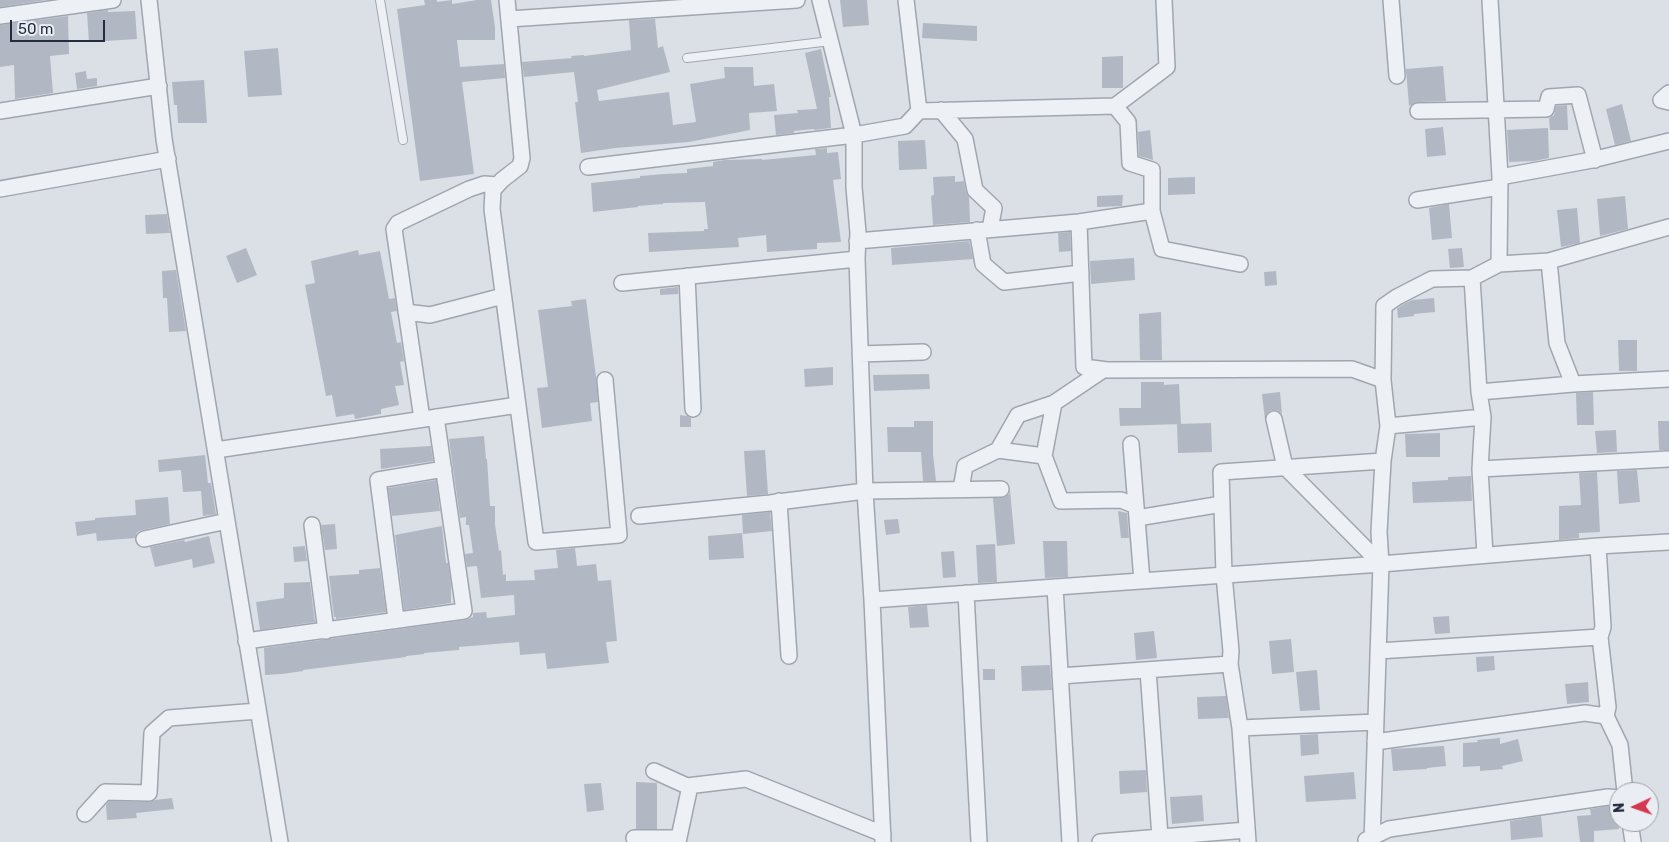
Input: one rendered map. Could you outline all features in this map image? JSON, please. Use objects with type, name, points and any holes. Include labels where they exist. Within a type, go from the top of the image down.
[{"type":"street","points":[[0,16],[113,0]]},
{"type":"street","points":[[148,0],[168,159],[280,842]]},
{"type":"street","points":[[507,0],[522,158],[520,166],[493,190],[492,209],[536,542],[619,535],[604,380]]},
{"type":"street","points":[[509,19],[797,0]]},
{"type":"street","points":[[654,771],[690,786],[746,779],[883,838],[865,490],[854,187],[854,135],[820,0]]},
{"type":"street","points":[[906,0],[919,111]]},
{"type":"street","points":[[588,168],[854,135],[905,126],[919,111],[1115,106],[1167,68],[1164,0]]},
{"type":"street","points":[[1391,0],[1396,76]]},
{"type":"street","points":[[1490,0],[1500,182],[1499,264]]},
{"type":"street","points":[[0,111],[159,86]]},
{"type":"street","points":[[1669,93],[1661,100],[1669,102]]},
{"type":"street","points":[[1418,111],[1546,109],[1549,97],[1578,95],[1595,160]]},
{"type":"street","points":[[1115,106],[1128,122],[1130,163],[1152,170],[1152,211],[1162,249],[1240,264]]},
{"type":"street","points":[[941,110],[964,139],[975,190],[994,208],[983,230],[983,264],[1004,282],[1081,273]]},
{"type":"street","points":[[1417,200],[1595,160],[1669,140]]},
{"type":"street","points":[[0,189],[168,159]]},
{"type":"street","points":[[246,641],[464,611],[444,469],[429,418],[406,312],[394,229],[398,223],[469,189],[484,184],[497,185]]},
{"type":"street","points":[[857,241],[1079,222],[1152,211]]},
{"type":"street","points":[[1079,222],[1084,367],[1107,370],[1352,369],[1383,380]]},
{"type":"street","points":[[1369,840],[1376,722],[1381,564],[1379,532],[1383,461],[1388,426],[1383,380],[1384,306],[1396,297],[1432,279],[1472,278],[1499,264],[1549,261],[1669,227]]},
{"type":"street","points":[[622,283],[857,259]]},
{"type":"street","points":[[1549,261],[1557,343],[1573,384]]},
{"type":"street","points":[[687,276],[693,409]]},
{"type":"street","points":[[1472,278],[1479,392],[1483,417],[1480,468],[1485,555]]},
{"type":"street","points":[[406,312],[430,315],[503,296]]},
{"type":"street","points":[[860,354],[923,352]]},
{"type":"street","points":[[998,450],[1018,415],[1054,403],[1103,370],[1107,370]]},
{"type":"street","points":[[1479,392],[1573,384],[1669,379]]},
{"type":"street","points":[[1054,403],[1044,456],[1061,501],[1121,500],[1136,512],[1222,504]]},
{"type":"street","points":[[216,450],[518,405]]},
{"type":"street","points":[[1388,426],[1483,417]]},
{"type":"street","points":[[1274,419],[1285,467],[1381,564]]},
{"type":"street","points":[[1131,444],[1142,581]]},
{"type":"street","points":[[961,489],[965,466],[998,450],[1044,456]]},
{"type":"street","points":[[1481,453],[1518,467]]},
{"type":"street","points":[[1480,468],[1669,459]]},
{"type":"street","points":[[1100,842],[1160,837],[1247,836],[1240,728],[1230,664],[1232,651],[1224,575],[1221,472],[1383,461]]},
{"type":"street","points":[[396,620],[378,480],[444,469]]},
{"type":"street","points":[[639,516],[865,490],[1001,489]]},
{"type":"street","points":[[779,501],[789,656]]},
{"type":"street","points":[[144,539],[227,521]]},
{"type":"street","points":[[312,525],[326,631]]},
{"type":"street","points":[[872,600],[1669,542]]},
{"type":"street","points":[[1598,546],[1603,627],[1600,637],[1608,707],[1606,716],[1620,745],[1624,782]]},
{"type":"street","points":[[1055,587],[1070,842]]},
{"type":"street","points":[[966,593],[979,842]]},
{"type":"street","points":[[1378,651],[1600,637]]},
{"type":"street","points":[[1060,676],[1230,664]]},
{"type":"street","points":[[1148,670],[1160,837]]},
{"type":"street","points":[[85,814],[106,792],[149,793],[152,733],[168,718],[258,710]]},
{"type":"street","points":[[1375,742],[1585,713],[1606,716]]},
{"type":"street","points":[[1240,728],[1376,722]]},
{"type":"street","points":[[634,838],[678,840],[690,786]]},
{"type":"street","points":[[1369,840],[1389,829],[1609,797]]},
{"type":"lane","points":[[380,0],[403,140]]},
{"type":"lane","points":[[687,58],[831,41]]},
{"type":"building","points":[[0,0],[46,0],[0,7]]},
{"type":"building","points":[[424,0],[437,0],[437,2],[452,0],[452,4],[491,0],[495,40],[457,40],[460,67],[504,64],[505,78],[462,82],[474,174],[420,181],[397,9],[425,5]]},
{"type":"building","points":[[840,0],[867,0],[869,25],[843,27]]},
{"type":"building","points":[[108,10],[108,12],[135,11],[137,39],[89,42],[87,13]]},
{"type":"building","points":[[68,16],[69,54],[50,56],[53,93],[15,99],[14,65],[0,67],[0,25]]},
{"type":"building","points":[[655,19],[658,48],[663,46],[670,72],[597,90],[599,101],[669,92],[673,125],[696,122],[690,84],[725,78],[724,67],[753,67],[754,86],[774,84],[777,111],[749,113],[750,130],[689,142],[615,148],[581,153],[575,102],[578,102],[574,72],[524,77],[522,62],[631,50],[629,20]]},
{"type":"building","points":[[923,23],[977,26],[977,41],[922,38]]},
{"type":"building","points":[[278,48],[282,95],[248,97],[244,51]]},
{"type":"building","points":[[821,49],[831,97],[829,97],[831,128],[794,131],[794,133],[776,135],[774,115],[798,113],[797,110],[817,109],[805,53]]},
{"type":"building","points":[[1123,56],[1123,88],[1102,88],[1102,57]]},
{"type":"building","points":[[1443,66],[1446,101],[1418,102],[1409,106],[1406,69]]},
{"type":"building","points":[[86,71],[87,79],[97,78],[97,86],[77,89],[75,73]]},
{"type":"building","points":[[204,80],[207,123],[178,123],[177,105],[174,105],[172,82]]},
{"type":"building","points":[[1622,104],[1631,141],[1615,145],[1606,109]]},
{"type":"building","points":[[1567,105],[1568,130],[1550,130],[1549,118],[1554,115],[1556,106]]},
{"type":"building","points":[[1443,127],[1446,155],[1427,157],[1425,129]]},
{"type":"building","points":[[1548,128],[1549,158],[1509,162],[1507,130]]},
{"type":"building","points":[[1150,130],[1153,160],[1139,156],[1138,132]]},
{"type":"building","points":[[925,140],[927,169],[899,170],[898,141]]},
{"type":"building","points":[[827,148],[827,153],[838,152],[841,179],[833,180],[841,242],[817,243],[817,249],[767,252],[766,235],[738,238],[739,247],[649,252],[648,233],[704,231],[704,229],[708,229],[705,202],[663,203],[593,212],[591,183],[640,178],[640,176],[687,173],[687,169],[713,166],[713,162],[725,160],[762,160],[816,155],[815,149]]},
{"type":"building","points":[[955,176],[955,182],[964,181],[969,197],[970,222],[933,225],[931,196],[934,195],[933,177]]},
{"type":"building","points":[[1195,177],[1195,194],[1168,195],[1168,178]]},
{"type":"building","points":[[1123,195],[1122,206],[1097,207],[1097,196]]},
{"type":"building","points":[[1625,196],[1628,229],[1600,236],[1597,199]]},
{"type":"building","points":[[1449,204],[1452,238],[1432,240],[1429,208]]},
{"type":"building","points":[[1577,208],[1580,243],[1561,247],[1557,210]]},
{"type":"building","points":[[167,214],[170,233],[146,234],[145,215]]},
{"type":"building","points":[[1070,232],[1071,251],[1059,252],[1058,233]]},
{"type":"building","points":[[969,241],[973,259],[892,265],[891,248]]},
{"type":"building","points":[[246,248],[257,275],[237,283],[226,256]]},
{"type":"building","points":[[1462,248],[1464,267],[1450,268],[1448,249]]},
{"type":"building","points":[[358,250],[359,255],[380,251],[389,299],[395,298],[397,311],[391,312],[397,343],[401,342],[404,361],[400,362],[404,385],[395,386],[399,405],[381,409],[381,414],[355,419],[354,414],[336,417],[332,395],[326,396],[305,285],[315,283],[311,261]]},
{"type":"building","points":[[1134,258],[1135,280],[1091,284],[1090,261]]},
{"type":"building","points":[[176,270],[186,331],[169,332],[167,298],[163,298],[162,271]]},
{"type":"building","points":[[1276,271],[1277,285],[1265,286],[1264,272]]},
{"type":"building","points":[[678,287],[678,294],[660,295],[660,289]]},
{"type":"building","points":[[1434,298],[1435,312],[1398,318],[1397,309],[1402,305],[1412,300]]},
{"type":"building","points":[[586,299],[598,402],[590,403],[592,421],[542,428],[537,388],[548,387],[538,310],[572,306],[571,301]]},
{"type":"building","points":[[1161,312],[1162,360],[1140,360],[1139,314]]},
{"type":"building","points":[[1618,340],[1637,340],[1637,371],[1619,371]]},
{"type":"building","points":[[833,367],[833,385],[805,387],[804,369]]},
{"type":"building","points":[[929,374],[930,389],[874,391],[873,375]]},
{"type":"building","points":[[1141,382],[1164,382],[1164,385],[1179,384],[1181,424],[1120,426],[1119,408],[1141,408]]},
{"type":"building","points":[[1280,392],[1282,414],[1277,410],[1271,410],[1267,413],[1265,420],[1262,394]]},
{"type":"building","points":[[1593,392],[1594,425],[1577,425],[1576,393]]},
{"type":"building","points":[[680,415],[691,418],[691,427],[680,427]]},
{"type":"building","points":[[914,421],[933,421],[933,454],[936,481],[923,481],[921,452],[888,452],[887,427],[914,427]]},
{"type":"building","points":[[1658,421],[1669,421],[1669,450],[1659,450]]},
{"type":"building","points":[[1211,423],[1212,452],[1178,453],[1177,424]]},
{"type":"building","points":[[1616,430],[1617,452],[1597,453],[1595,431]]},
{"type":"building","points":[[1440,433],[1440,457],[1406,457],[1405,434]]},
{"type":"building","points":[[484,436],[490,506],[495,506],[495,524],[499,551],[501,550],[503,575],[506,574],[506,581],[535,580],[534,570],[558,568],[556,550],[575,548],[577,566],[596,564],[598,581],[611,580],[617,641],[606,642],[609,663],[547,669],[545,653],[520,655],[519,642],[459,647],[459,650],[265,675],[264,648],[465,620],[473,617],[473,613],[486,612],[487,618],[515,615],[514,595],[481,598],[477,566],[467,567],[465,554],[473,553],[469,525],[466,525],[466,517],[460,518],[449,439]]},
{"type":"building","points":[[431,446],[433,461],[381,469],[380,449]]},
{"type":"building","points":[[765,450],[768,494],[747,496],[744,451]]},
{"type":"building","points":[[205,455],[208,483],[211,483],[216,514],[203,516],[201,491],[183,492],[181,470],[159,472],[158,460]]},
{"type":"building","points":[[1637,470],[1640,502],[1619,504],[1617,471]]},
{"type":"building","points":[[1597,472],[1600,532],[1579,533],[1579,538],[1559,540],[1559,506],[1581,505],[1579,473]]},
{"type":"building","points":[[1471,476],[1472,501],[1413,503],[1412,482],[1448,480],[1448,477]]},
{"type":"building","points":[[436,480],[440,511],[392,516],[388,488]]},
{"type":"building","points":[[1010,490],[1015,544],[997,546],[993,498],[1005,497],[1009,494]]},
{"type":"building","points":[[168,497],[170,524],[137,532],[135,538],[97,541],[96,533],[77,536],[75,522],[95,520],[95,518],[136,515],[135,500]]},
{"type":"building","points":[[1118,511],[1127,513],[1129,538],[1121,538]]},
{"type":"building","points":[[770,512],[772,531],[743,534],[742,515]]},
{"type":"building","points":[[898,519],[900,533],[886,535],[884,520]]},
{"type":"building","points":[[335,524],[337,549],[325,550],[321,525]]},
{"type":"building","points":[[442,526],[446,563],[448,563],[451,584],[451,603],[404,610],[395,535]]},
{"type":"building","points":[[742,533],[744,558],[709,560],[708,536]]},
{"type":"building","points":[[209,536],[215,563],[193,568],[192,559],[155,567],[150,547]]},
{"type":"building","points":[[1043,541],[1067,541],[1068,577],[1045,578]]},
{"type":"building","points":[[995,544],[997,582],[978,583],[976,545]]},
{"type":"building","points":[[305,546],[307,561],[294,562],[293,547]]},
{"type":"building","points":[[954,551],[956,577],[943,578],[941,552]]},
{"type":"building","points":[[380,568],[386,612],[336,619],[334,617],[329,576],[359,574],[359,570]]},
{"type":"building","points":[[310,582],[315,622],[260,630],[256,602],[284,598],[284,583]]},
{"type":"building","points":[[927,605],[929,627],[910,628],[908,607]]},
{"type":"building","points":[[1449,616],[1450,633],[1435,634],[1433,617]]},
{"type":"building","points":[[1154,631],[1157,658],[1136,660],[1134,633]]},
{"type":"building","points":[[1291,639],[1294,672],[1272,674],[1269,641]]},
{"type":"building","points":[[1494,656],[1495,670],[1477,672],[1476,657]]},
{"type":"building","points":[[1050,665],[1052,690],[1022,691],[1021,666]]},
{"type":"building","points":[[983,669],[995,669],[995,680],[983,680]]},
{"type":"building","points":[[1317,670],[1320,710],[1300,711],[1296,672]]},
{"type":"building","points":[[1588,682],[1589,702],[1567,704],[1565,684]]},
{"type":"building","points":[[1226,696],[1229,718],[1198,719],[1197,697]]},
{"type":"building","points":[[1318,734],[1319,754],[1301,756],[1300,735]]},
{"type":"building","points":[[1500,738],[1500,744],[1518,739],[1523,761],[1502,766],[1503,769],[1480,771],[1480,766],[1463,767],[1463,743]]},
{"type":"building","points":[[1444,746],[1446,766],[1393,771],[1391,749]]},
{"type":"building","points":[[1146,770],[1147,792],[1120,794],[1119,771]]},
{"type":"building","points":[[1354,772],[1356,799],[1306,802],[1304,776]]},
{"type":"building","points":[[636,782],[657,783],[657,829],[636,829]]},
{"type":"building","points":[[601,783],[604,810],[587,812],[584,784]]},
{"type":"building","points":[[1202,795],[1204,821],[1172,824],[1170,797]]},
{"type":"building","points":[[172,798],[174,809],[136,813],[137,818],[107,820],[106,805],[109,801],[149,802]]},
{"type":"building","points":[[1609,806],[1609,830],[1594,831],[1594,842],[1580,842],[1577,816],[1591,815],[1590,809]]},
{"type":"building","points":[[1541,816],[1543,837],[1511,840],[1510,821]]}]
